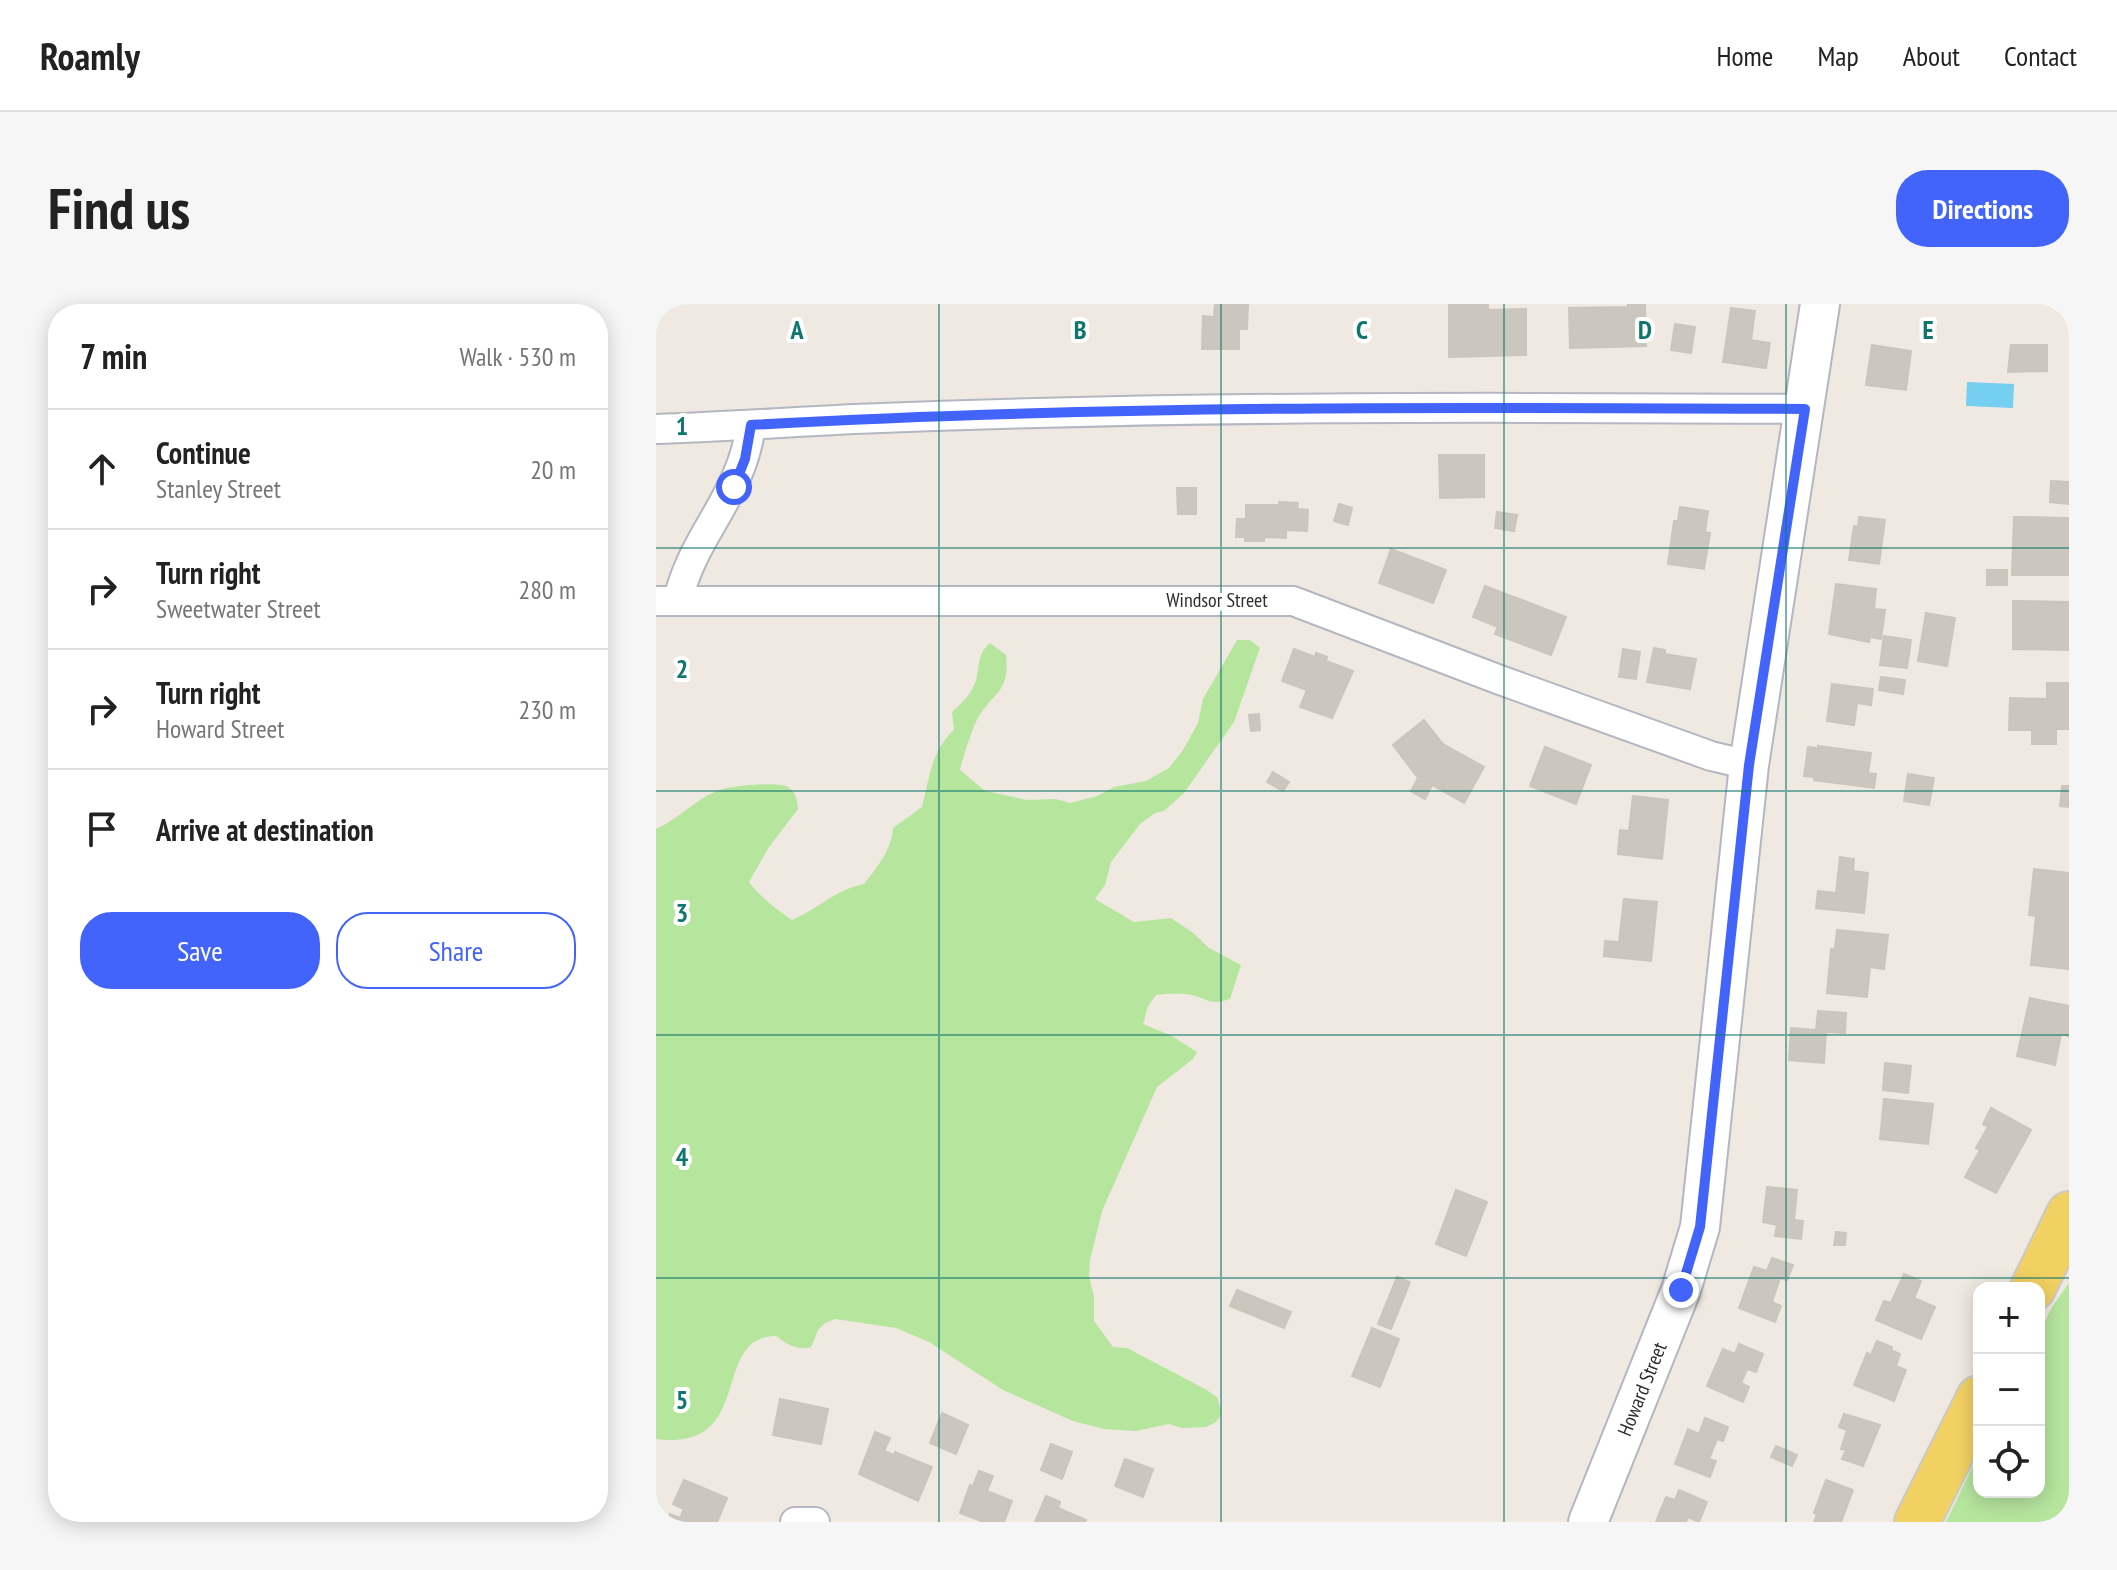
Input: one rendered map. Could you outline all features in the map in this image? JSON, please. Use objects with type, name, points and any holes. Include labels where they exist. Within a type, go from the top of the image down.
[{"type":"main road","points":[[2036,1282],[2069,1214]]},
{"type":"main road","points":[[1917,1522],[1973,1410]]},
{"type":"street","name":"Howard Street","points":[[1588,1522],[1681,1290],[1700,1227],[1749,765],[1820,304]]},
{"type":"street","points":[[656,429],[856,419],[1274,409],[1805,409]]},
{"type":"street","points":[[667,600],[738,478],[751,425]]},
{"type":"street","name":"Windsor Street","points":[[667,600],[1293,601],[1711,756],[1749,765]]},
{"type":"street","points":[[795,1522],[815,1522]]},
{"type":"green space","points":[[1237,640],[1250,640],[1260,648],[1234,722],[1184,793],[1164,811],[1155,813],[1140,824],[1111,862],[1105,885],[1095,899],[1134,922],[1171,918],[1209,948],[1241,965],[1230,999],[1213,1002],[1187,994],[1156,995],[1148,1006],[1143,1024],[1172,1036],[1197,1052],[1193,1059],[1157,1087],[1102,1211],[1089,1276],[1094,1297],[1094,1321],[1113,1347],[1127,1348],[1205,1389],[1217,1397],[1222,1414],[1216,1422],[1206,1427],[1182,1428],[1169,1424],[1136,1431],[1104,1429],[1073,1421],[1003,1390],[929,1342],[896,1328],[835,1319],[818,1330],[811,1347],[792,1346],[776,1336],[756,1341],[743,1354],[721,1412],[708,1428],[687,1438],[656,1439],[656,829],[720,790],[765,784],[788,787],[796,796],[798,809],[769,847],[749,882],[769,903],[792,920],[844,891],[864,884],[887,851],[893,828],[922,807],[936,755],[954,730],[952,712],[972,689],[981,656],[990,643],[1006,655],[1006,676],[977,720],[960,770],[985,791],[1027,800],[1056,799],[1070,803],[1097,796],[1114,787],[1146,781],[1169,768],[1198,723],[1203,699]]},
{"type":"green space","points":[[2069,1283],[2069,1522],[1946,1522],[1973,1466],[1973,1498],[2045,1498],[2045,1321]]},
{"type":"water","points":[[1967,382],[2014,384],[2013,408],[1966,406]]},
{"type":"building","points":[[1215,304],[1248,304],[1247,329],[1239,329],[1239,349],[1202,349],[1203,316],[1214,317]]},
{"type":"building","points":[[1449,304],[1488,304],[1488,310],[1526,309],[1526,355],[1449,357]]},
{"type":"building","points":[[1628,304],[1645,304],[1646,346],[1570,348],[1569,308],[1628,307]]},
{"type":"building","points":[[1731,308],[1755,311],[1751,340],[1770,343],[1766,368],[1723,362]]},
{"type":"building","points":[[1675,324],[1695,327],[1691,353],[1671,350]]},
{"type":"building","points":[[1872,345],[1911,351],[1906,390],[1866,385]]},
{"type":"building","points":[[2011,345],[2047,345],[2047,371],[2008,372]]},
{"type":"building","points":[[1439,455],[1484,455],[1484,497],[1440,498]]},
{"type":"building","points":[[2051,481],[2069,482],[2069,504],[2050,502]]},
{"type":"building","points":[[1177,488],[1196,488],[1196,514],[1178,514]]},
{"type":"building","points":[[1279,502],[1298,503],[1297,509],[1308,510],[1307,531],[1286,530],[1286,538],[1264,537],[1264,541],[1245,541],[1245,537],[1236,537],[1237,519],[1246,519],[1246,505],[1279,505]]},
{"type":"building","points":[[1339,504],[1352,508],[1348,525],[1334,521]]},
{"type":"building","points":[[1680,507],[1708,511],[1705,532],[1710,533],[1704,569],[1668,564],[1674,521],[1678,521]]},
{"type":"building","points":[[1497,512],[1517,515],[1514,531],[1495,528]]},
{"type":"building","points":[[1859,517],[1885,520],[1879,564],[1849,560],[1854,526],[1858,527]]},
{"type":"building","points":[[2014,517],[2069,518],[2069,575],[2012,575]]},
{"type":"building","points":[[1391,549],[1446,570],[1433,603],[1379,583]]},
{"type":"building","points":[[1987,570],[2007,570],[2007,585],[1987,585]]},
{"type":"building","points":[[1836,584],[1876,589],[1874,609],[1885,610],[1881,639],[1870,637],[1869,642],[1829,634]]},
{"type":"building","points":[[1485,586],[1566,617],[1551,655],[1495,634],[1498,627],[1473,617]]},
{"type":"building","points":[[2013,601],[2069,602],[2069,650],[2013,649]]},
{"type":"building","points":[[1926,613],[1955,618],[1947,666],[1918,661]]},
{"type":"building","points":[[1884,636],[1911,640],[1907,668],[1880,665]]},
{"type":"building","points":[[1654,648],[1665,650],[1665,654],[1696,659],[1690,689],[1647,682]]},
{"type":"building","points":[[1294,649],[1315,657],[1316,653],[1327,657],[1326,661],[1353,671],[1332,718],[1300,707],[1307,690],[1282,681]]},
{"type":"building","points":[[1623,649],[1640,652],[1636,679],[1619,677]]},
{"type":"building","points":[[1881,677],[1905,680],[1903,694],[1879,690]]},
{"type":"building","points":[[2047,683],[2069,683],[2069,729],[2056,729],[2056,744],[2032,744],[2032,730],[2009,730],[2010,698],[2047,699]]},
{"type":"building","points":[[1832,684],[1873,689],[1871,705],[1857,703],[1854,725],[1827,721]]},
{"type":"building","points":[[1259,714],[1260,730],[1251,731],[1249,715]]},
{"type":"building","points":[[1424,720],[1443,744],[1484,767],[1464,803],[1432,785],[1425,799],[1411,791],[1418,778],[1393,745]]},
{"type":"building","points":[[1545,747],[1591,765],[1576,804],[1530,786]]},
{"type":"building","points":[[1808,747],[1871,753],[1868,773],[1876,774],[1874,788],[1804,776]]},
{"type":"building","points":[[1273,772],[1289,782],[1283,791],[1267,782]]},
{"type":"building","points":[[1908,774],[1934,778],[1929,805],[1904,801]]},
{"type":"building","points":[[2062,786],[2069,786],[2069,807],[2060,806]]},
{"type":"building","points":[[1633,796],[1668,800],[1662,859],[1618,854],[1620,830],[1629,831]]},
{"type":"building","points":[[1840,857],[1854,859],[1853,871],[1868,873],[1864,913],[1816,908],[1818,891],[1836,893]]},
{"type":"building","points":[[2034,869],[2069,873],[2069,969],[2031,965],[2036,916],[2029,915]]},
{"type":"building","points":[[1624,899],[1657,902],[1651,961],[1604,956],[1605,941],[1619,942]]},
{"type":"building","points":[[1837,930],[1888,935],[1884,969],[1870,967],[1867,997],[1827,993],[1831,949],[1835,949]]},
{"type":"building","points":[[2030,998],[2069,1006],[2068,1036],[2061,1034],[2055,1065],[2017,1056]]},
{"type":"building","points":[[1818,1011],[1846,1013],[1845,1033],[1826,1032],[1824,1063],[1789,1060],[1791,1028],[1816,1030]]},
{"type":"building","points":[[1885,1063],[1911,1066],[1908,1093],[1883,1090]]},
{"type":"building","points":[[1884,1099],[1933,1104],[1928,1144],[1880,1139]]},
{"type":"building","points":[[1991,1108],[2031,1130],[1996,1193],[1965,1177],[1980,1150],[1976,1148],[1988,1127],[1983,1124]]},
{"type":"building","points":[[1767,1187],[1797,1190],[1794,1220],[1803,1221],[1801,1239],[1775,1236],[1777,1225],[1763,1222]]},
{"type":"building","points":[[1456,1190],[1487,1202],[1466,1256],[1436,1244]]},
{"type":"building","points":[[1836,1232],[1846,1233],[1845,1245],[1834,1245]]},
{"type":"building","points":[[1772,1258],[1793,1265],[1787,1280],[1780,1278],[1772,1302],[1781,1306],[1775,1322],[1739,1308],[1754,1267],[1767,1271]]},
{"type":"building","points":[[1904,1274],[1921,1281],[1914,1298],[1935,1307],[1921,1339],[1876,1320],[1884,1301],[1891,1303]]},
{"type":"building","points":[[1397,1277],[1410,1282],[1391,1329],[1378,1324]]},
{"type":"building","points":[[1237,1290],[1291,1312],[1284,1328],[1230,1306]]},
{"type":"building","points":[[1372,1328],[1399,1339],[1380,1387],[1352,1376]]},
{"type":"building","points":[[1877,1341],[1900,1354],[1896,1366],[1906,1370],[1894,1401],[1854,1385],[1867,1353],[1871,1355]]},
{"type":"building","points":[[1739,1344],[1763,1354],[1756,1372],[1747,1369],[1741,1383],[1749,1387],[1743,1402],[1707,1386],[1723,1349],[1735,1354]]},
{"type":"building","points":[[780,1399],[828,1409],[821,1444],[773,1435]]},
{"type":"building","points":[[942,1413],[968,1425],[956,1454],[930,1443]]},
{"type":"building","points":[[1844,1414],[1880,1425],[1863,1466],[1842,1459],[1846,1450],[1841,1449],[1847,1430],[1839,1427]]},
{"type":"building","points":[[1705,1418],[1728,1427],[1723,1441],[1717,1439],[1709,1459],[1716,1461],[1710,1477],[1675,1464],[1688,1429],[1699,1434]]},
{"type":"building","points":[[875,1432],[890,1438],[884,1451],[894,1455],[895,1452],[932,1467],[918,1501],[859,1474]]},
{"type":"building","points":[[1051,1444],[1072,1452],[1062,1479],[1041,1470]]},
{"type":"building","points":[[1776,1446],[1797,1455],[1792,1466],[1771,1457]]},
{"type":"building","points":[[1125,1459],[1153,1469],[1143,1497],[1115,1486]]},
{"type":"building","points":[[979,1471],[993,1476],[987,1491],[1012,1501],[1004,1522],[984,1522],[960,1513],[970,1485],[973,1486]]},
{"type":"building","points":[[684,1480],[727,1498],[717,1522],[666,1522],[670,1514],[680,1518],[684,1509],[673,1504]]},
{"type":"building","points":[[1826,1480],[1853,1490],[1841,1522],[1814,1522],[1817,1514],[1814,1513]]},
{"type":"building","points":[[1679,1490],[1707,1502],[1699,1522],[1688,1517],[1686,1522],[1656,1522],[1666,1497],[1675,1500]]},
{"type":"building","points":[[1046,1496],[1060,1502],[1058,1508],[1085,1522],[1035,1522]]},
{"type":"route","points":[[734,487],[745,459],[751,425],[856,419],[1274,409],[1805,409],[1749,765],[1700,1227],[1681,1290]]}]
